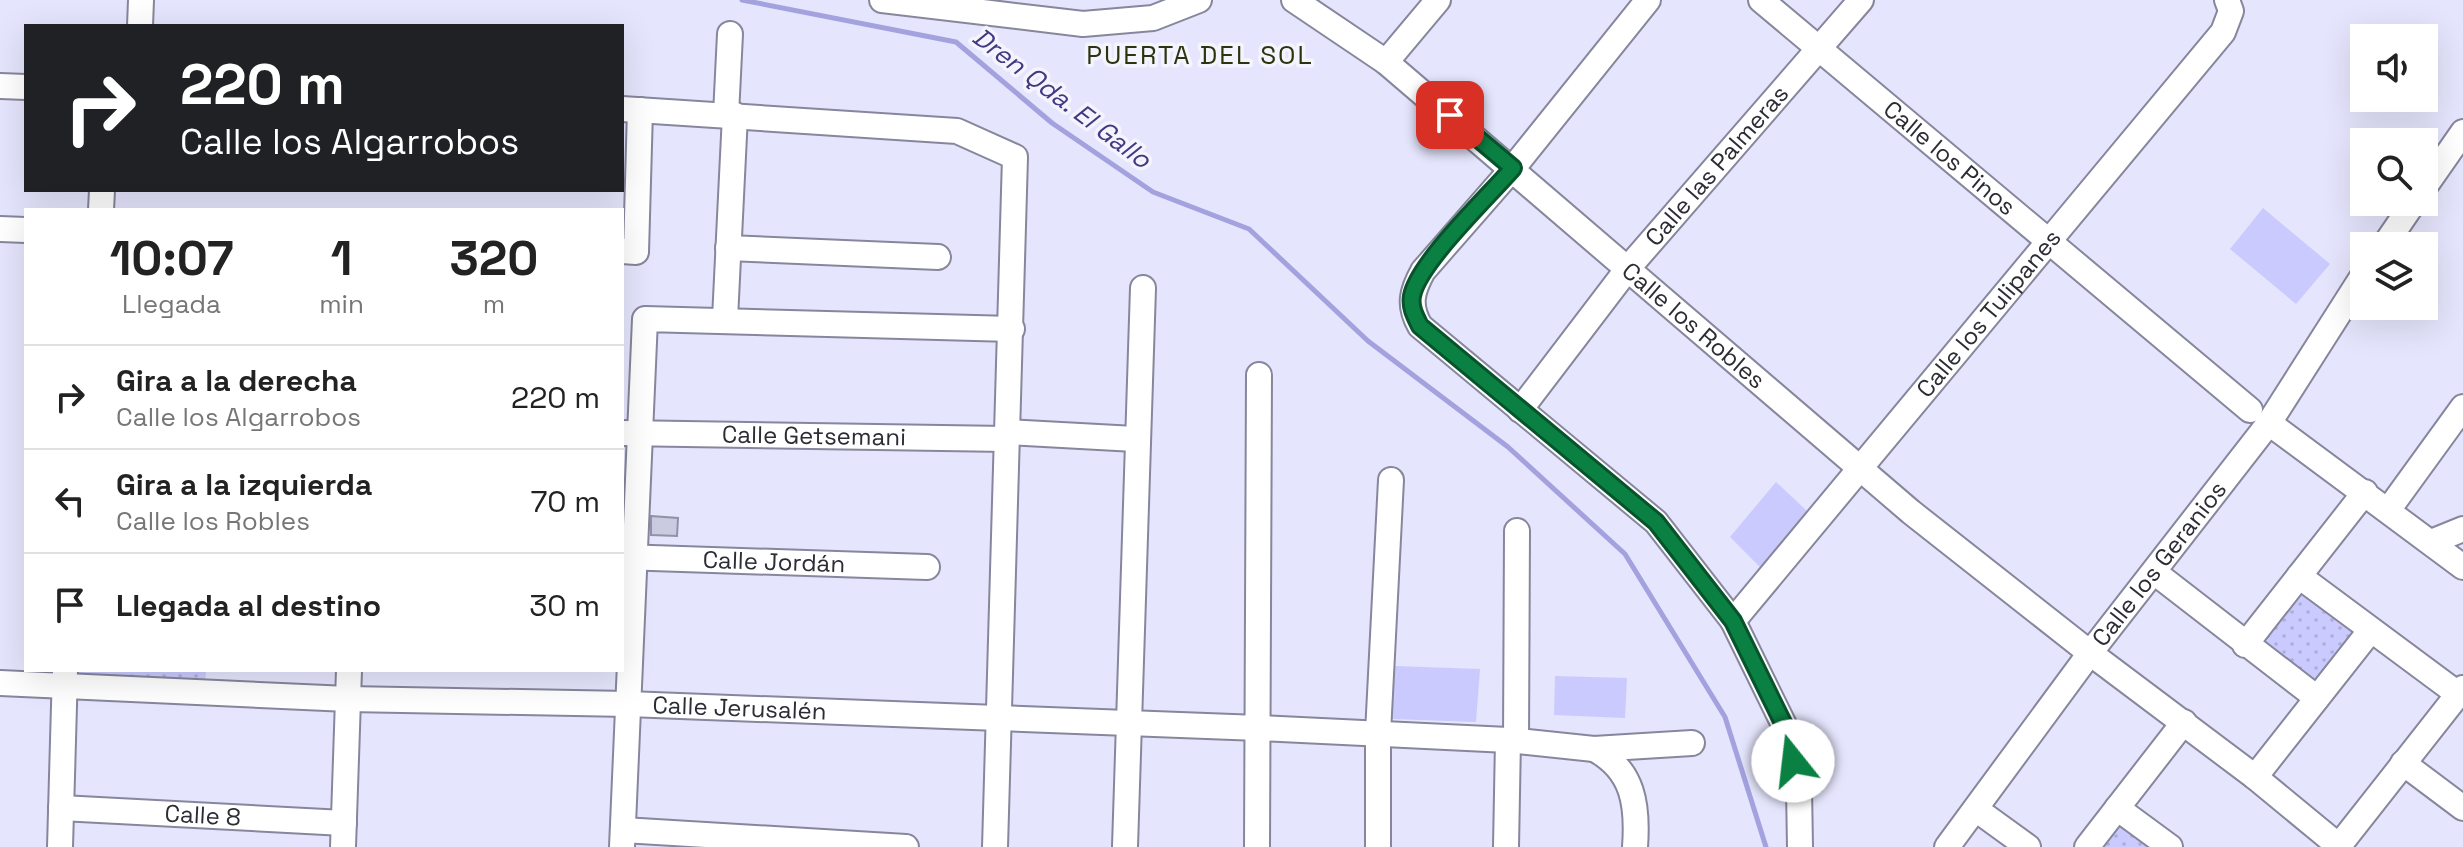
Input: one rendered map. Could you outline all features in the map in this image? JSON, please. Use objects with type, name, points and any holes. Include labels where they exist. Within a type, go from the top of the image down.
[{"type":"street","points":[[140,24],[141,0]]},
{"type":"street","points":[[882,0],[1153,18],[1199,0]]},
{"type":"street","name":"Calle los Robles","points":[[1294,0],[1386,62],[1629,267],[1859,468],[2090,653],[2255,777],[2339,847]]},
{"type":"street","points":[[1386,62],[1438,0]]},
{"type":"street","points":[[1648,0],[1513,168],[1423,271],[1412,295],[1411,306],[1420,326],[1471,364],[1520,410],[1656,522],[1733,621],[1788,733],[1799,788],[1800,847]]},
{"type":"street","name":"Calle los Pinos","points":[[1761,0],[2260,416],[2463,567]]},
{"type":"street","name":"Calle las Palmeras","points":[[1520,410],[1629,267],[1861,0]]},
{"type":"street","name":"Calle los Tulipanes","points":[[1733,621],[2046,240],[2223,32],[2231,11],[2227,1]]},
{"type":"street","points":[[725,319],[730,34]]},
{"type":"street","points":[[0,86],[24,87]]},
{"type":"street","points":[[629,251],[631,109],[957,131],[1015,157],[995,847]]},
{"type":"street","points":[[2438,168],[2463,132]]},
{"type":"street","points":[[0,229],[24,230]]},
{"type":"street","points":[[728,248],[938,257]]},
{"type":"street","points":[[1125,847],[1135,439],[1143,288]]},
{"type":"street","name":"Calle los Geranios","points":[[1947,847],[2090,653],[2154,572],[2260,416],[2350,293]]},
{"type":"street","points":[[906,847],[622,839],[628,704],[632,434],[645,319],[1012,329]]},
{"type":"street","points":[[1257,847],[1259,375]]},
{"type":"street","points":[[2389,509],[2463,407]]},
{"type":"street","name":"Calle Getsemani","points":[[632,434],[1135,439]]},
{"type":"street","points":[[1378,847],[1378,733],[1391,480]]},
{"type":"street","points":[[2245,645],[2365,492]]},
{"type":"street","points":[[2431,542],[2463,529]]},
{"type":"street","points":[[1506,847],[1517,531]]},
{"type":"street","name":"Calle Jordán","points":[[628,557],[927,567]]},
{"type":"street","points":[[2154,572],[2317,698]]},
{"type":"street","points":[[2299,576],[2370,631],[2460,691],[2339,847]]},
{"type":"street","points":[[2255,777],[2370,631]]},
{"type":"street","points":[[344,835],[349,672]]},
{"type":"street","points":[[60,847],[65,678]]},
{"type":"street","name":"Calle Jerusalén","points":[[0,683],[65,678],[215,681],[348,699],[628,704],[1259,728],[1512,740],[1594,749],[1692,743]]},
{"type":"street","points":[[2087,847],[2184,722]]},
{"type":"street","points":[[1594,749],[1611,758],[1632,789],[1637,807],[1635,847]]},
{"type":"street","points":[[2403,763],[2463,808]]},
{"type":"street","name":"Calle 8","points":[[61,808],[344,835]]},
{"type":"street","points":[[2117,808],[2170,847]]},
{"type":"street","points":[[1977,810],[2028,847]]},
{"type":"shaded area","points":[[2263,208],[2330,264],[2296,304],[2230,249]]},
{"type":"shaded area","points":[[1776,482],[1807,511],[1761,568],[1730,537]]},
{"type":"shaded area","points":[[2299,587],[2355,630],[2312,687],[2256,645]]},
{"type":"shaded area","points":[[1395,666],[1480,669],[1476,722],[1392,719]]},
{"type":"shaded area","points":[[76,672],[206,672],[205,687],[75,680]]},
{"type":"shaded area","points":[[1555,676],[1627,678],[1625,718],[1554,715]]},
{"type":"shaded area","points":[[2116,815],[2159,847],[2093,847]]},
{"type":"building","points":[[651,516],[678,518],[677,536],[651,535]]},
{"type":"waterway","name":"Dren Qda. El Gallo","points":[[742,0],[956,42],[1052,123],[1153,192],[1249,229],[1368,341],[1508,447],[1625,554],[1725,717],[1766,847]]},
{"type":"district","name":"PUERTA DEL SOL","points":[[1200,55]]},
{"type":"route","points":[[1450,115],[1513,168],[1423,271],[1412,295],[1411,306],[1420,326],[1471,364],[1520,410],[1656,522],[1733,621],[1788,733],[1793,761]]}]
